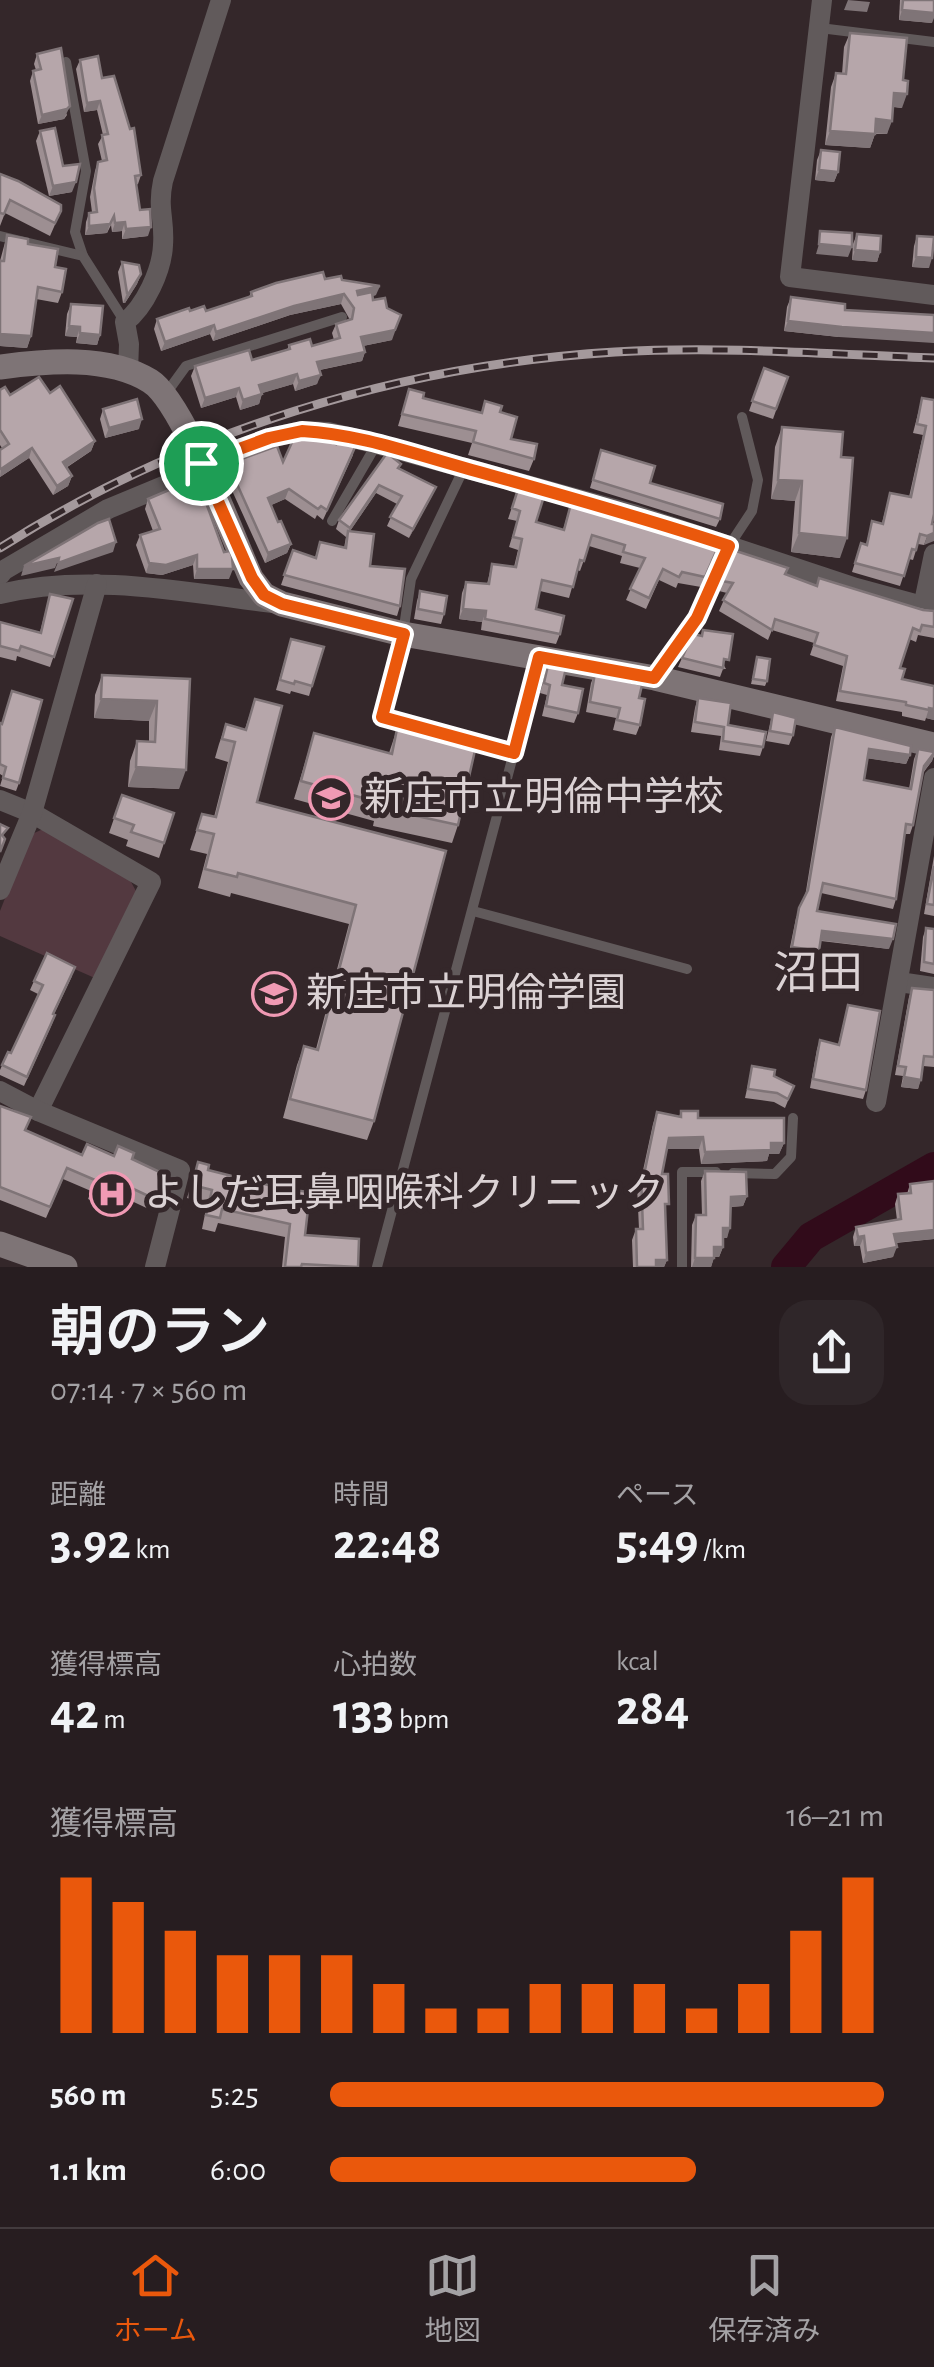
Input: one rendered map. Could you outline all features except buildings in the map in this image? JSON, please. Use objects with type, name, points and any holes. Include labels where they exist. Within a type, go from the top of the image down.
[{"type":"street","points":[[128,372],[125,322],[136,315],[147,296],[164,248],[158,204],[163,181],[221,0]]},
{"type":"street","points":[[822,0],[790,277],[934,296]]},
{"type":"street","points":[[0,367],[57,359],[128,372],[154,382],[184,423],[252,578],[264,595],[282,604]]},
{"type":"street","points":[[0,576],[108,509],[190,476],[201,463],[269,438],[302,431],[328,432],[377,444],[636,515],[929,608],[934,554]]},
{"type":"street","points":[[0,594],[48,584],[97,584],[282,604],[404,634],[654,678],[934,745]]},
{"type":"street","points":[[0,890],[32,813],[97,584]]},
{"type":"street","points":[[876,1102],[934,778]]},
{"type":"street","points":[[0,800],[32,813],[152,882],[38,1111]]},
{"type":"street","points":[[0,831],[20,840]]},
{"type":"street","points":[[899,982],[934,987]]},
{"type":"street","points":[[0,1091],[38,1111],[180,1170],[156,1267]]},
{"type":"street","points":[[0,1244],[65,1267]]},
{"type":"lane","points":[[819,28],[934,42]]},
{"type":"lane","points":[[66,62],[86,170],[75,232],[83,256],[125,322]]},
{"type":"lane","points":[[0,236],[83,256]]},
{"type":"lane","points":[[164,397],[186,366],[342,317]]},
{"type":"lane","points":[[654,678],[697,618],[756,496],[755,463],[742,417]]},
{"type":"lane","points":[[332,522],[377,444]]},
{"type":"lane","points":[[464,468],[411,579],[404,634],[382,717],[514,753]]},
{"type":"lane","points":[[377,1267],[539,657]]},
{"type":"lane","points":[[473,910],[687,969]]},
{"type":"lane","points":[[682,1267],[682,1172],[774,1174],[791,1158],[793,1118]]},
{"type":"shaded area","points":[[43,829],[130,880],[137,893],[97,979],[0,936],[0,911],[30,835]]},
{"type":"waterway","points":[[786,1267],[811,1237],[934,1167]]},
{"type":"railway","points":[[0,548],[143,470],[218,438],[295,411],[453,372],[534,359],[655,350],[934,358]]},
{"type":"place","name":"新庄市立明倫中学校","points":[[331,798]]},
{"type":"place","name":"新庄市立明倫学園","points":[[274,994]]},
{"type":"place","name":"よしだ耳鼻咽喉科クリニック","points":[[112,1194]]},
{"type":"district","name":"沼田","points":[[818,974]]},
{"type":"route","points":[[302,431],[328,432],[636,515],[729,546],[697,618],[654,678],[539,657],[514,753],[382,717],[404,634],[282,604],[264,595],[252,578],[201,463],[269,438],[302,431]]}]
